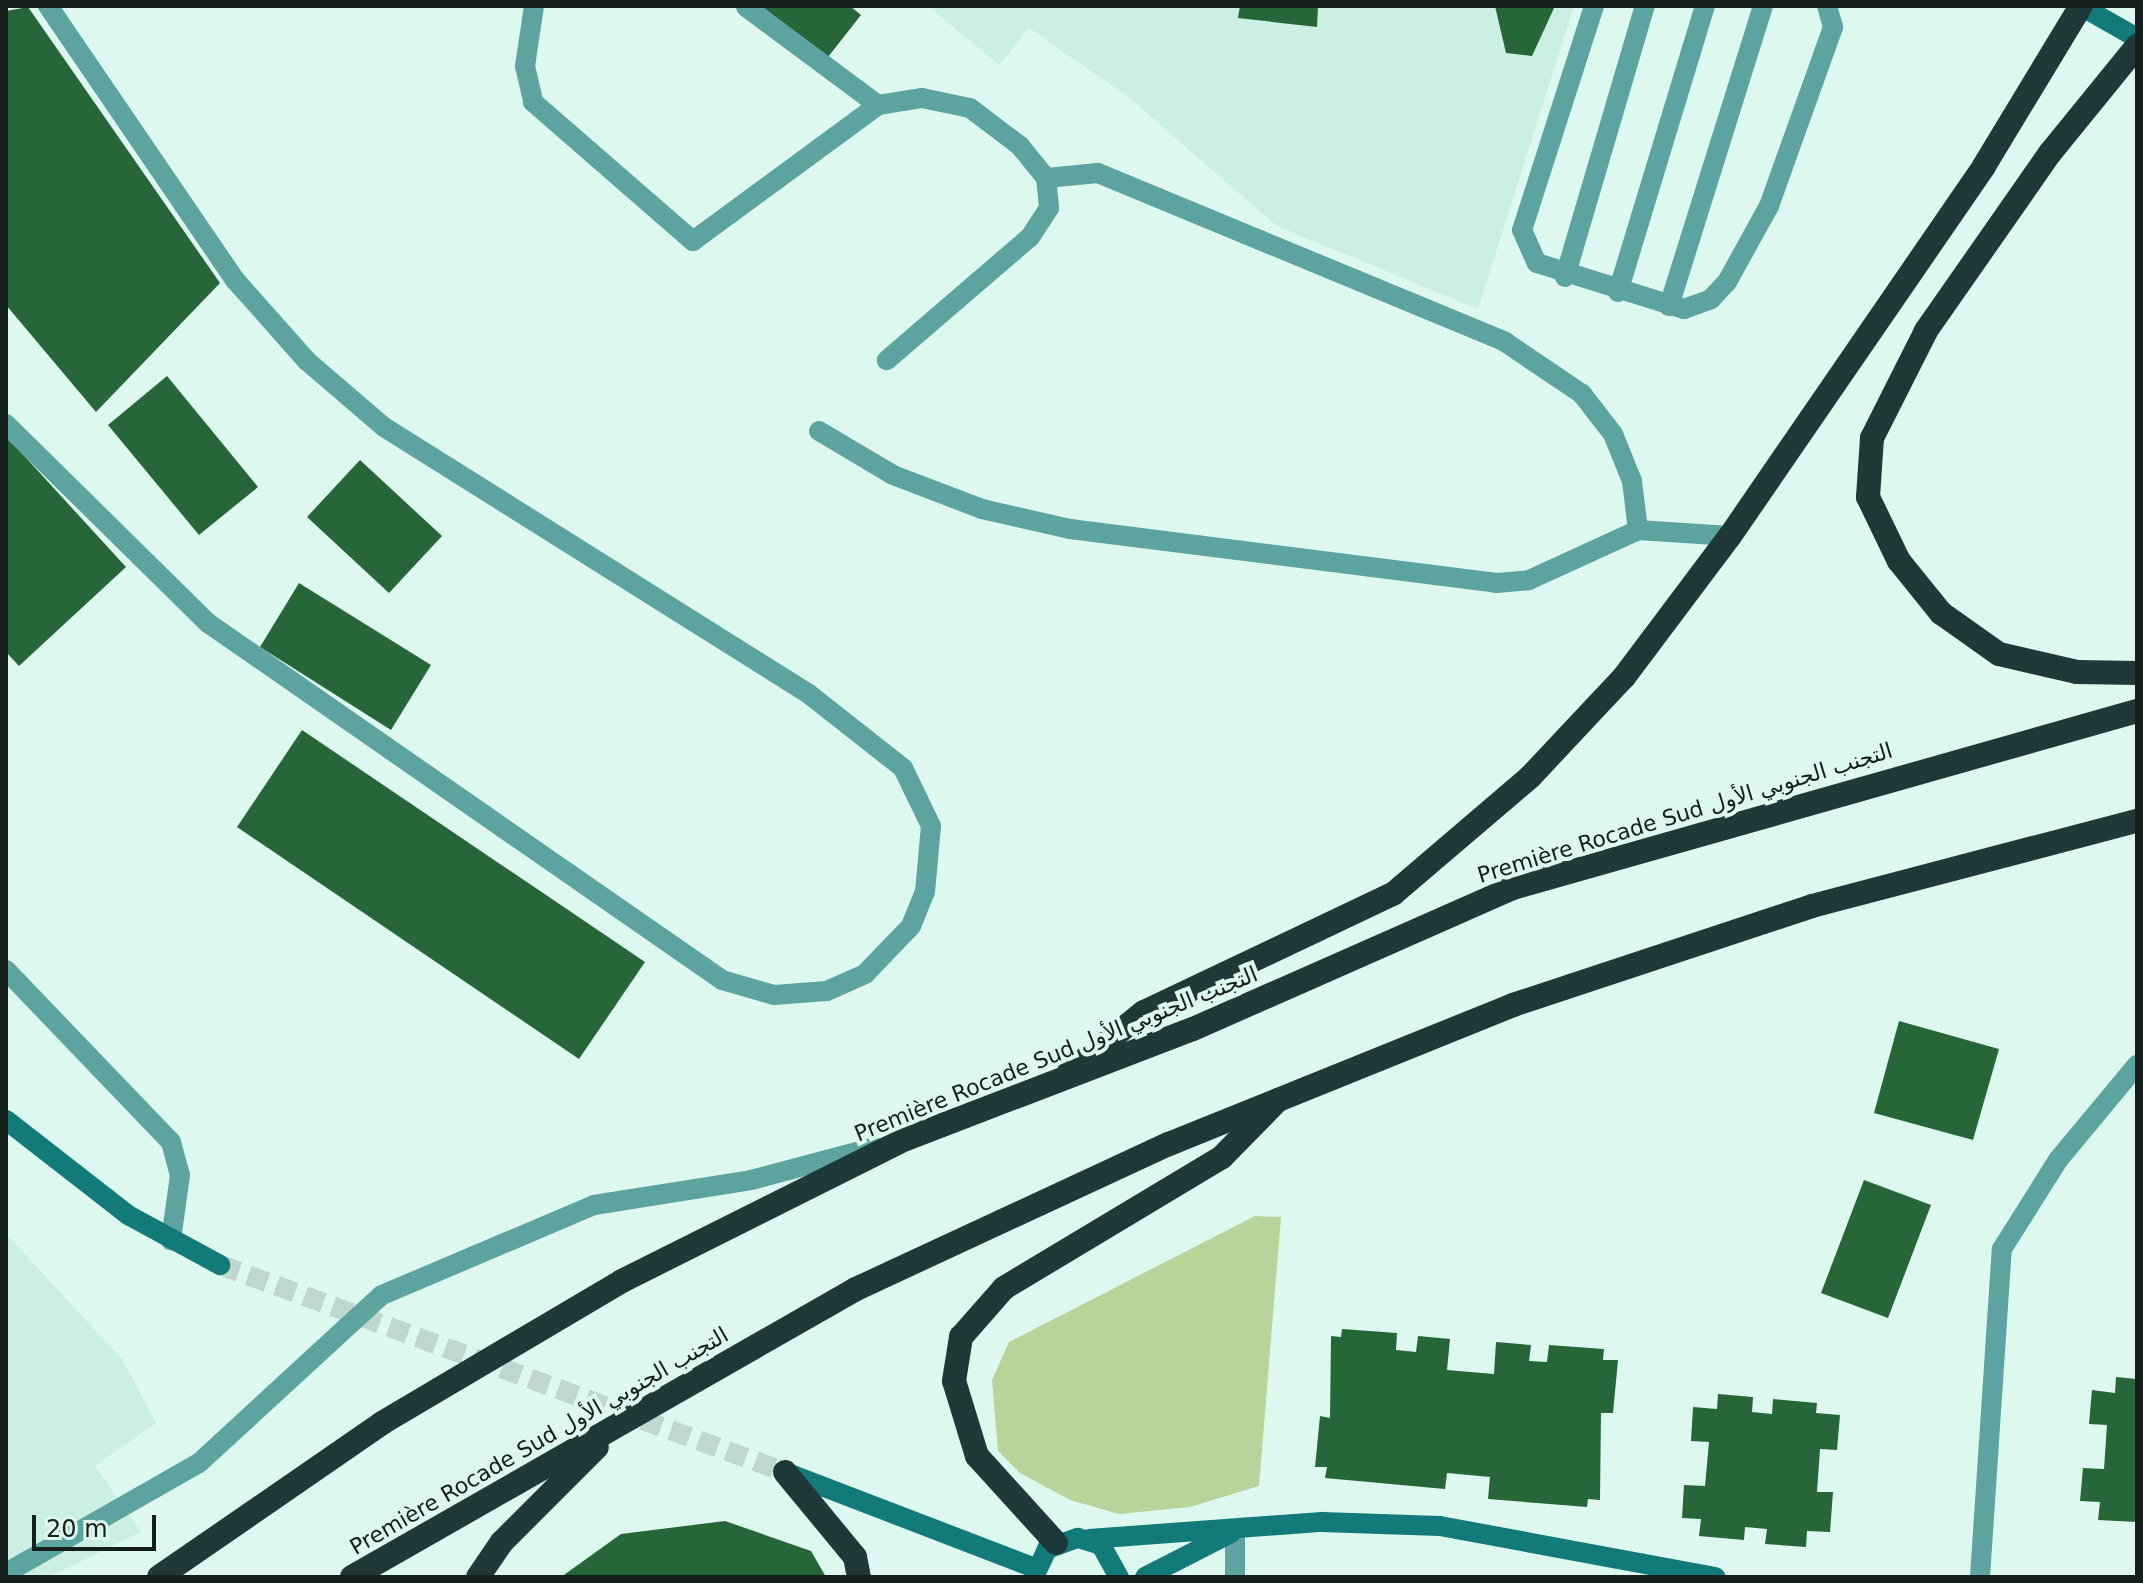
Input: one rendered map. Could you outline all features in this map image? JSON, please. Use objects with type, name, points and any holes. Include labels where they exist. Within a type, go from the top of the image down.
[{"type":"highway","points":[[1061,1080],[1144,1012],[1341,922],[1393,894],[1444,853],[1624,677],[1730,536],[1984,166],[2081,6]]},
{"type":"highway","points":[[2137,46],[2050,153],[1926,331],[1872,438],[1868,497],[1899,561],[1941,613],[1999,654],[2077,672],[2137,673]]},
{"type":"highway","name":"Première Rocade Sud التجنب الجنوبي الأول","points":[[159,1577],[382,1423],[622,1281],[906,1139],[1061,1080],[1513,888],[2137,711]]},
{"type":"highway","name":"Première Rocade Sud التجنب الجنوبي الأول","points":[[352,1577],[856,1289],[1281,1097],[1487,1014],[1812,906],[2137,821]]},
{"type":"highway","points":[[1056,1543],[977,1456],[954,1381],[961,1337],[1004,1288],[1222,1157],[1281,1097]]},
{"type":"highway","points":[[478,1577],[502,1542],[616,1427]]},
{"type":"highway","points":[[785,1472],[855,1557],[859,1577]]},
{"type":"main road","points":[[2081,6],[2137,38]]},
{"type":"main road","points":[[6,1120],[82,1183],[171,1240],[220,1265]]},
{"type":"main road","points":[[785,1472],[1035,1572],[1056,1543],[1182,1528],[1235,1532],[1322,1522],[1440,1526],[1715,1577]]},
{"type":"main road","points":[[1145,1577],[1235,1532]]},
{"type":"main road","points":[[1089,1539],[1110,1554],[1119,1577]]},
{"type":"street","points":[[6,424],[208,623],[722,980],[774,995],[827,991],[865,974],[911,926],[925,892],[931,826],[903,768],[809,694],[384,427],[307,361],[235,280],[48,6]]},
{"type":"street","points":[[534,6],[525,66],[533,102],[693,241],[878,105],[922,98],[970,108],[1020,146],[1046,178],[1049,208],[1030,237],[887,360]]},
{"type":"street","points":[[1594,6],[1522,230],[1537,263],[1565,277],[1684,309],[1711,299],[1769,206],[1833,27],[1827,6]]},
{"type":"street","points":[[1565,277],[1645,6]]},
{"type":"street","points":[[1618,292],[1705,6]]},
{"type":"street","points":[[1669,306],[1763,6]]},
{"type":"street","points":[[746,7],[878,105]]},
{"type":"street","points":[[1046,178],[1098,173],[1505,342],[1582,394],[1613,434],[1632,481],[1638,530]]},
{"type":"street","points":[[819,431],[907,482],[997,513],[1070,529],[1497,583],[1529,580],[1638,530],[1730,536]]},
{"type":"street","points":[[6,970],[171,1142],[180,1175],[171,1240]]},
{"type":"street","points":[[1980,1577],[2002,1249],[2058,1160],[2137,1065]]},
{"type":"street","points":[[6,1573],[199,1463],[382,1295],[594,1205],[751,1180],[906,1139]]},
{"type":"street","points":[[1235,1532],[1235,1577]]},
{"type":"shaded area","points":[[928,6],[1574,6],[1478,309],[1277,226],[1127,96],[1029,28],[999,65]]},
{"type":"shaded area","points":[[6,1234],[122,1359],[156,1423],[95,1466],[141,1532],[48,1577],[6,1577]]},
{"type":"green space","points":[[1255,1216],[1281,1217],[1259,1486],[1190,1507],[1119,1514],[1070,1500],[1020,1473],[998,1451],[992,1380],[1009,1342]]},
{"type":"building","points":[[761,6],[850,6],[861,15],[828,57]]},
{"type":"building","points":[[1240,6],[1318,6],[1317,27],[1238,18]]},
{"type":"building","points":[[1495,6],[1555,6],[1532,56],[1506,53]]},
{"type":"building","points":[[28,7],[220,283],[96,412],[6,305],[6,11]]},
{"type":"building","points":[[167,376],[258,487],[199,535],[108,425]]},
{"type":"building","points":[[6,436],[126,567],[19,666],[6,652]]},
{"type":"building","points":[[360,460],[442,536],[389,593],[307,517]]},
{"type":"building","points":[[299,583],[431,665],[391,730],[260,647]]},
{"type":"building","points":[[302,730],[645,962],[579,1059],[237,827]]},
{"type":"building","points":[[1899,1021],[1999,1049],[1973,1140],[1874,1113]]},
{"type":"building","points":[[1864,1180],[1931,1205],[1888,1318],[1821,1293]]},
{"type":"building","points":[[1342,1329],[1397,1333],[1396,1350],[1416,1352],[1418,1336],[1450,1339],[1447,1370],[1494,1374],[1496,1342],[1531,1345],[1529,1361],[1547,1362],[1549,1345],[1604,1349],[1603,1360],[1618,1360],[1613,1413],[1601,1413],[1600,1500],[1588,1499],[1587,1507],[1488,1499],[1490,1477],[1447,1473],[1445,1489],[1325,1478],[1327,1467],[1315,1467],[1320,1416],[1330,1418],[1331,1336],[1341,1337]]},
{"type":"building","points":[[2116,1377],[2137,1379],[2137,1522],[2098,1520],[2100,1502],[2080,1501],[2083,1468],[2104,1469],[2107,1425],[2089,1424],[2092,1390],[2115,1393]]},
{"type":"building","points":[[1718,1394],[1753,1397],[1752,1412],[1772,1414],[1773,1399],[1817,1403],[1816,1413],[1840,1415],[1837,1450],[1820,1449],[1817,1492],[1833,1492],[1830,1532],[1807,1531],[1806,1547],[1765,1544],[1767,1529],[1745,1527],[1744,1540],[1699,1536],[1701,1519],[1682,1518],[1684,1485],[1705,1486],[1709,1442],[1691,1441],[1693,1407],[1717,1409]]},
{"type":"building","points":[[725,1521],[811,1551],[826,1577],[561,1577],[621,1534]]},
{"type":"tunnel","points":[[220,1265],[785,1472]]}]
